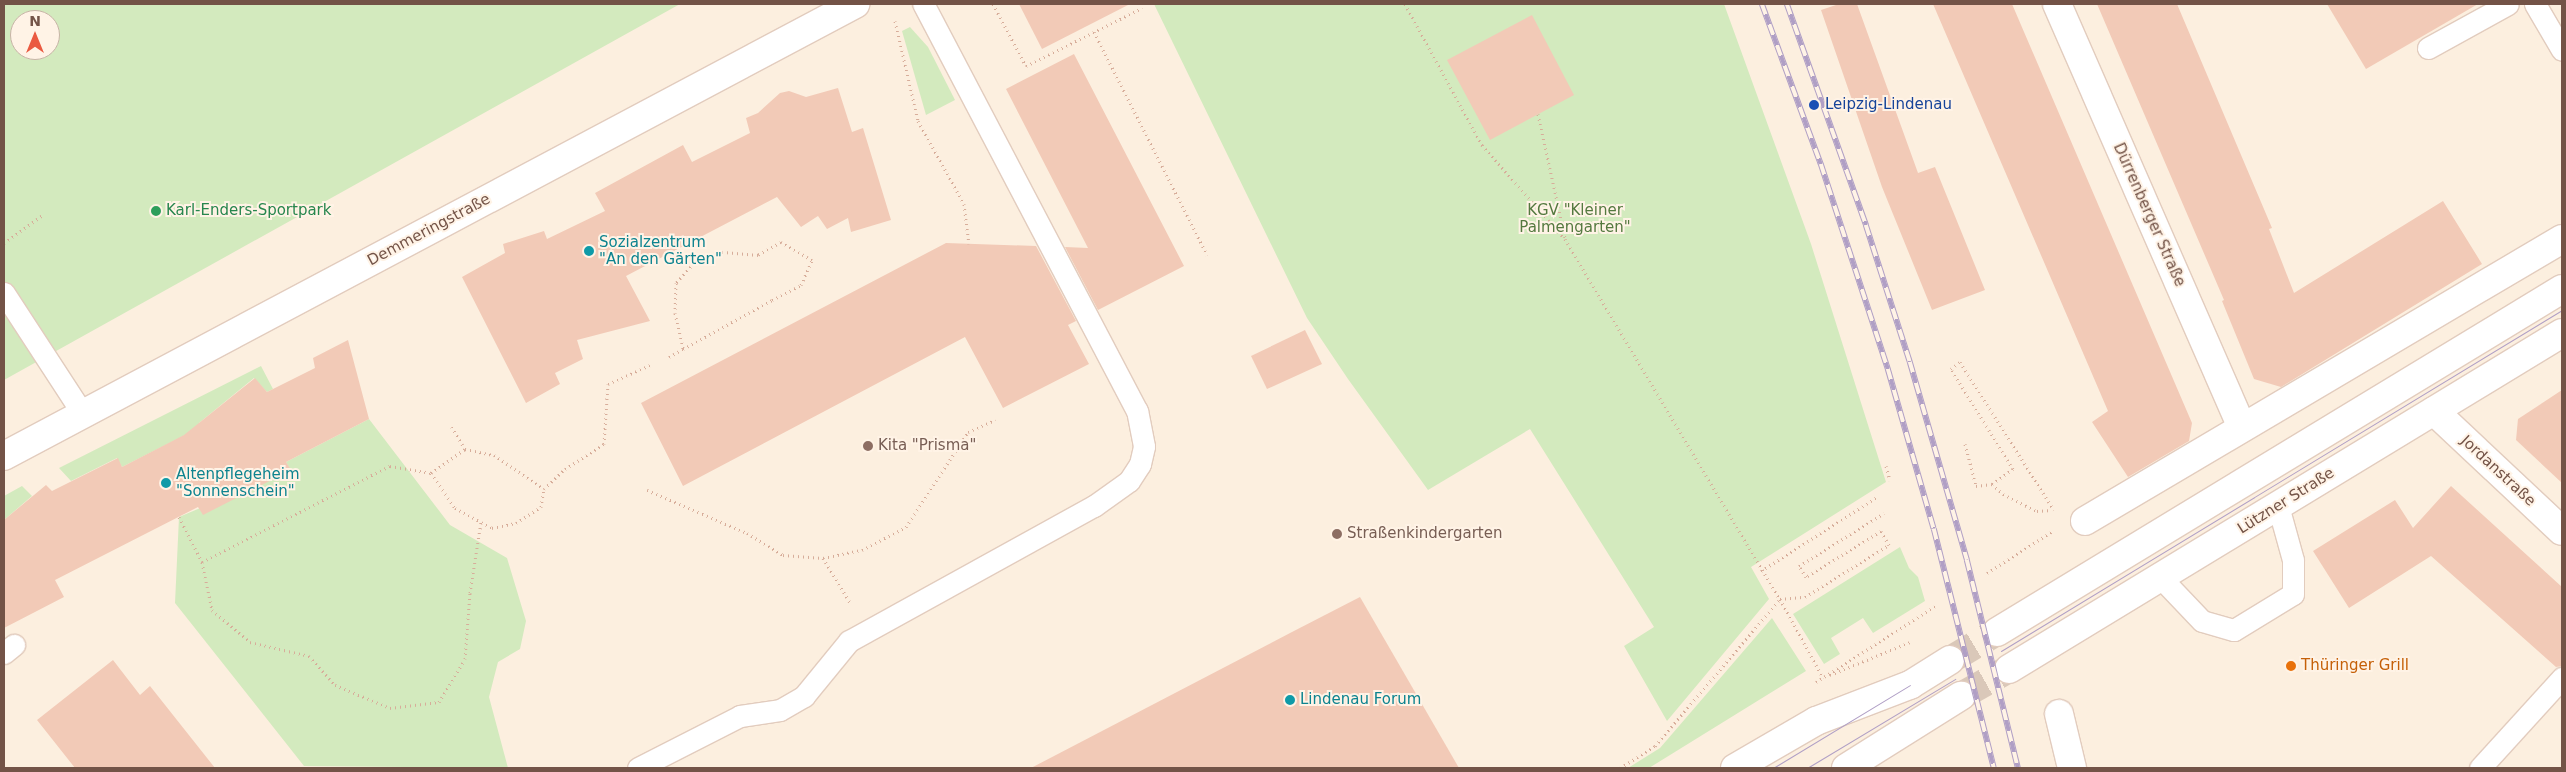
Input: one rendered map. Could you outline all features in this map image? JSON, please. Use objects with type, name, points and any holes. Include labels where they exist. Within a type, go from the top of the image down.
[{"type":"street","name":"Demmeringstraße","points":[[4,456],[855,4]]},
{"type":"street","name":"Dürrenberger Straße","points":[[2057,4],[2241,426]]},
{"type":"street","points":[[2085,521],[2241,426],[2300,396],[2562,239]]},
{"type":"street","points":[[1996,632],[2562,289]]},
{"type":"street","name":"Lützner Straße","points":[[2009,669],[2562,333]]},
{"type":"street","name":"Jordanstraße","points":[[2434,411],[2562,531]]},
{"type":"street","points":[[1735,768],[1816,721],[1910,685],[1950,660]]},
{"type":"street","points":[[1846,768],[1961,696]]},
{"type":"street","points":[[2059,714],[2072,768]]},
{"type":"lane","points":[[638,768],[740,716],[780,710],[804,696],[849,641],[1094,506],[1129,480],[1140,464],[1144,446],[1137,411],[923,4]]},
{"type":"lane","points":[[2428,48],[2508,4]]},
{"type":"lane","points":[[2535,4],[2562,50]]},
{"type":"lane","points":[[4,293],[84,414]]},
{"type":"lane","points":[[2161,578],[2202,621],[2234,630],[2293,594],[2293,560],[2278,506]]},
{"type":"lane","points":[[2480,768],[2562,678]]},
{"type":"path","points":[[993,4],[1026,66],[1142,8]]},
{"type":"path","points":[[1406,4],[1482,146],[1565,239],[1761,571],[1780,599],[1823,678]]},
{"type":"path","points":[[895,30],[918,121],[964,204],[969,244]]},
{"type":"path","points":[[1094,32],[1207,255]]},
{"type":"path","points":[[1538,114],[1565,239]]},
{"type":"path","points":[[4,243],[44,214]]},
{"type":"path","points":[[669,357],[684,349],[801,285],[812,260],[781,242],[758,254],[721,252],[694,263],[676,283],[675,313],[684,349]]},
{"type":"path","points":[[1965,444],[1976,486],[1992,484],[2013,470],[1951,369],[1960,362],[2046,498]]},
{"type":"path","points":[[431,473],[455,508],[492,528],[516,523],[541,507],[544,489],[565,470],[604,444],[608,384],[650,365]]},
{"type":"path","points":[[647,490],[747,533],[783,555],[823,558],[862,550],[906,527],[968,432],[995,420]]},
{"type":"path","points":[[452,427],[465,449]]},
{"type":"path","points":[[202,562],[390,466],[431,473],[465,449],[494,455],[544,489]]},
{"type":"path","points":[[1886,466],[1890,480]]},
{"type":"path","points":[[1992,484],[2003,494],[2037,511],[2053,510]]},
{"type":"path","points":[[1761,571],[1877,497]]},
{"type":"path","points":[[1620,768],[1655,746],[1780,599],[1805,597],[1889,545],[1881,531],[1806,577],[1799,566],[1884,513]]},
{"type":"path","points":[[179,517],[202,562],[212,610],[250,642],[309,656],[335,685],[390,708],[439,702],[465,659],[470,593],[481,522]]},
{"type":"path","points":[[1987,573],[2056,529]]},
{"type":"path","points":[[823,558],[868,630]]},
{"type":"path","points":[[1823,678],[1937,605]]},
{"type":"path","points":[[1823,678],[1918,638]]},
{"type":"green space","name":"Karl-Enders-Sportpark","points":[[4,4],[680,4],[4,380]]},
{"type":"green space","name":"KGV \"Kleiner Palmengarten\"","points":[[1154,4],[1724,4],[1811,244],[1886,482],[1751,567],[1769,599],[1667,721],[1624,646],[1654,627],[1530,429],[1428,490],[1348,379],[1307,318]]},
{"type":"green space","points":[[910,27],[928,47],[955,100],[926,115],[902,31]]},
{"type":"green space","points":[[261,366],[273,389],[267,392],[254,378],[199,423],[201,427],[122,467],[117,458],[71,481],[59,468]]},
{"type":"green space","points":[[369,419],[450,525],[507,558],[526,621],[520,649],[498,662],[489,697],[508,768],[304,766],[175,603],[179,517],[290,470],[286,462]]},
{"type":"green space","points":[[22,486],[32,496],[4,520],[4,496]]},
{"type":"green space","points":[[1900,547],[1909,568],[1918,577],[1925,601],[1873,633],[1863,618],[1831,638],[1840,654],[1824,664],[1793,614]]},
{"type":"green space","points":[[1772,618],[1806,671],[1649,768],[1628,768],[1660,748]]},
{"type":"building","points":[[1019,4],[1130,4],[1042,49]]},
{"type":"building","points":[[1839,4],[1857,4],[1918,173],[1935,167],[1985,290],[1932,310],[1882,187],[1821,10]]},
{"type":"building","points":[[1933,4],[2012,4],[2192,423],[2189,441],[2128,477],[2092,422],[2108,411]]},
{"type":"building","points":[[2097,4],[2177,4],[2272,228],[2269,229],[2294,293],[2443,201],[2482,264],[2281,387],[2254,379],[2222,301],[2224,300]]},
{"type":"building","points":[[2327,4],[2478,4],[2366,69]]},
{"type":"building","points":[[1532,15],[1574,95],[1490,140],[1447,60]]},
{"type":"building","points":[[1074,54],[1184,266],[1098,310],[1065,247],[1088,248],[1006,89]]},
{"type":"building","name":"Sozialzentrum \"An den Gärten\"","points":[[838,88],[852,132],[863,128],[891,220],[851,232],[848,218],[827,229],[818,216],[801,227],[777,197],[626,276],[650,321],[577,340],[583,359],[555,373],[560,384],[526,403],[462,277],[505,253],[503,244],[544,231],[547,239],[605,211],[595,193],[683,145],[692,162],[750,133],[746,118],[758,113],[780,93],[789,91],[806,97]]},
{"type":"building","points":[[946,243],[1036,246],[1076,321],[1068,325],[1089,364],[1003,408],[965,337],[683,486],[641,403]]},
{"type":"building","points":[[1305,330],[1322,364],[1267,389],[1251,356]]},
{"type":"building","name":"Altenpflegeheim \"Sonnenschein\"","points":[[348,340],[369,419],[286,462],[291,470],[203,515],[198,507],[55,580],[64,597],[4,628],[4,520],[46,485],[52,491],[118,458],[122,467],[184,435],[255,378],[267,392],[315,368],[313,358]]},
{"type":"building","points":[[2562,390],[2562,483],[2516,440],[2518,419]]},
{"type":"building","points":[[2451,486],[2562,587],[2562,666],[2556,667],[2431,556],[2349,608],[2313,551],[2395,500],[2413,528]]},
{"type":"building","name":"Lindenau Forum","points":[[1360,597],[1459,768],[1031,768],[1292,632]]},
{"type":"building","points":[[113,660],[140,695],[150,686],[215,768],[75,768],[37,720]]},
{"type":"tunnel","points":[[1950,660],[1997,632]]},
{"type":"tunnel","points":[[1961,696],[2009,669]]},
{"type":"tram line","points":[[2001,651],[2562,310]]},
{"type":"tram line","points":[[1807,768],[1955,679]]},
{"type":"tram line","points":[[1773,768],[1910,685]]},
{"type":"railway","points":[[1762,4],[1821,164],[1888,369],[1934,529],[1994,768]]},
{"type":"railway","points":[[1787,4],[1866,225],[1910,362],[1967,560],[2018,768]]},
{"type":"place","name":"Leipzig-Lindenau","points":[[1814,105]]},
{"type":"place","name":"Karl-Enders-Sportpark","points":[[156,211]]},
{"type":"place","name":"Sozialzentrum \"An den Gärten\"","points":[[589,251]]},
{"type":"place","name":"Kita \"Prisma\"","points":[[868,446]]},
{"type":"place","name":"Altenpflegeheim \"Sonnenschein\"","points":[[166,483]]},
{"type":"place","name":"Straßenkindergarten","points":[[1337,534]]},
{"type":"place","name":"Thüringer Grill","points":[[2291,666]]},
{"type":"place","name":"Lindenau Forum","points":[[1290,700]]}]
